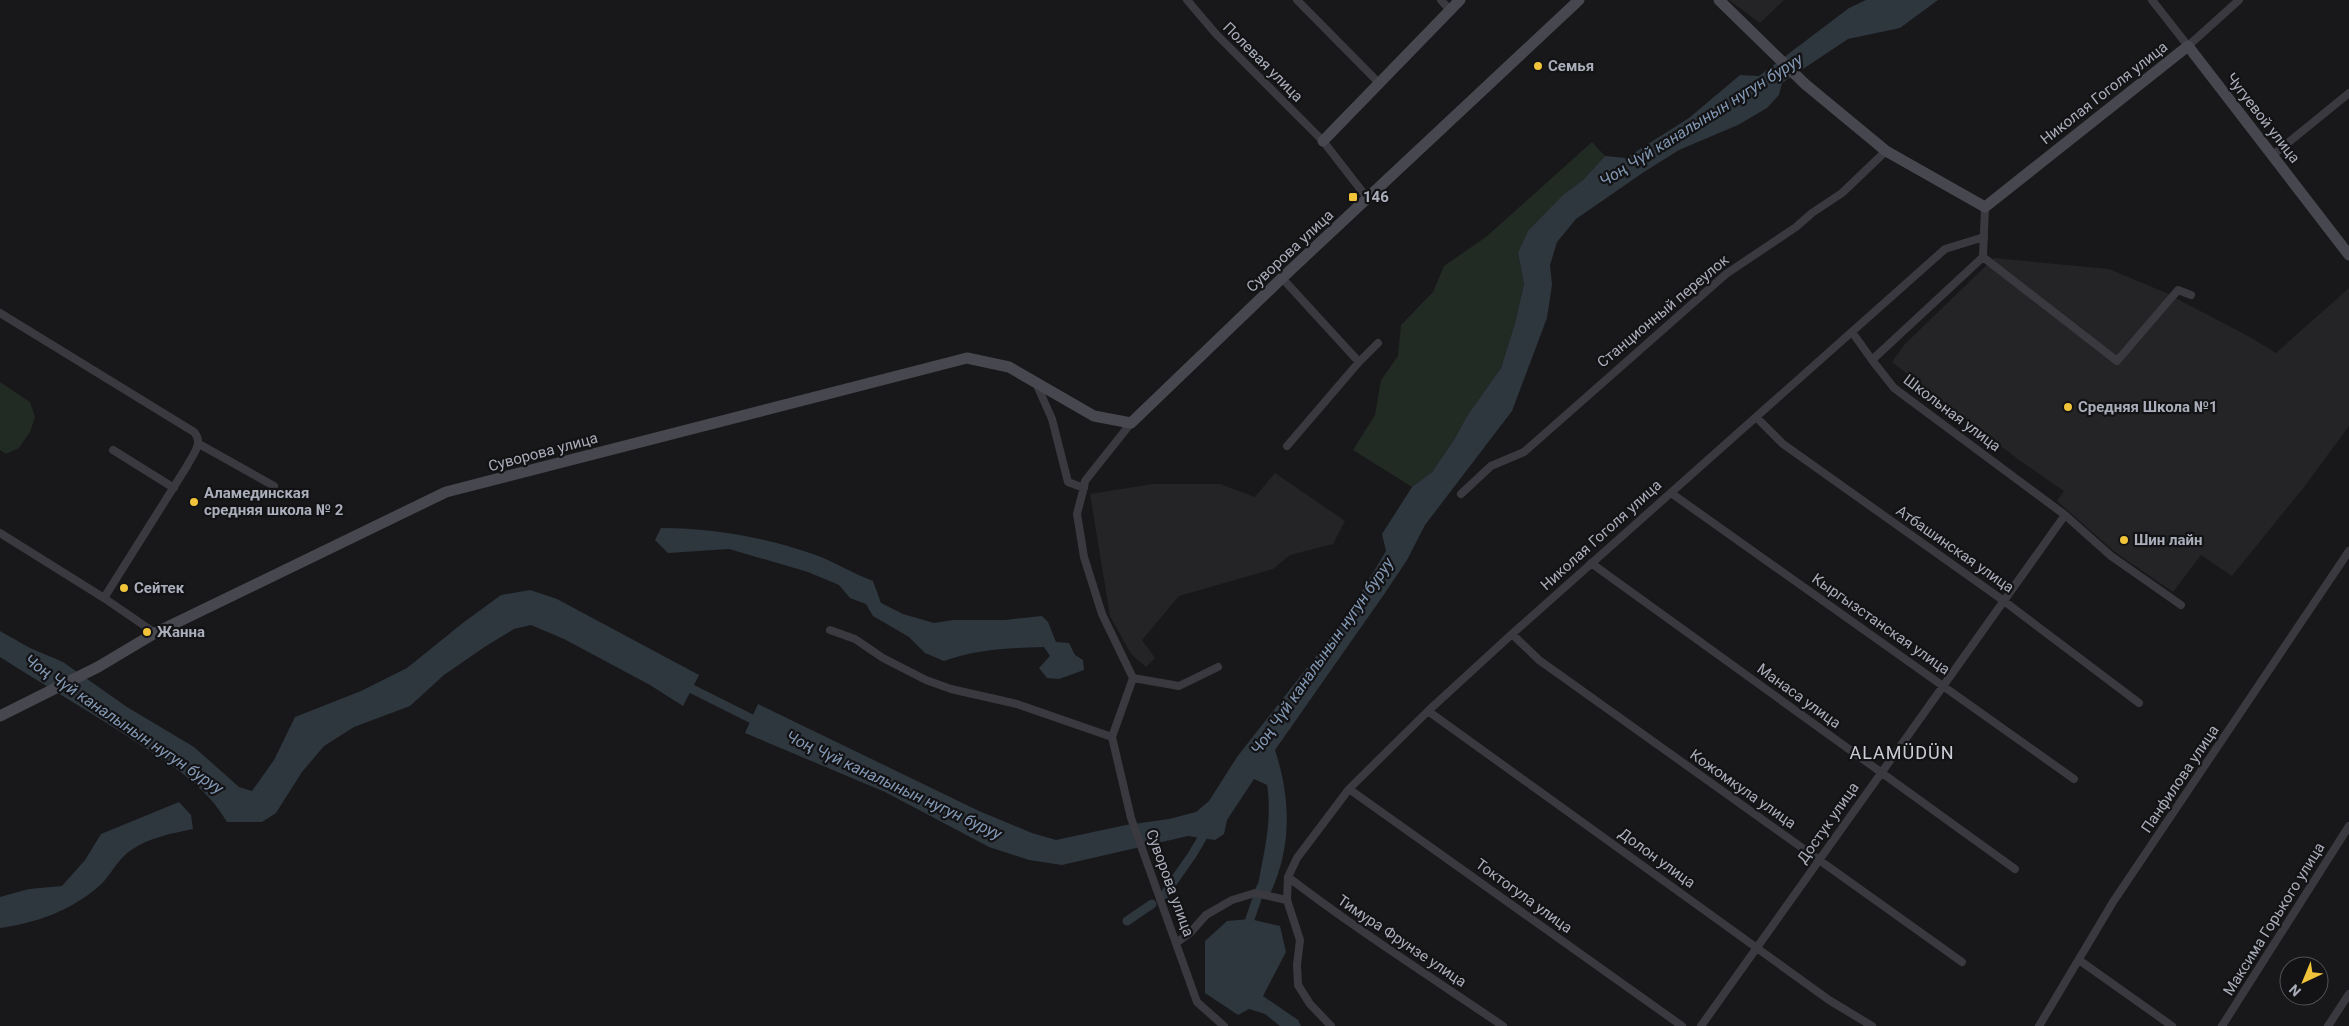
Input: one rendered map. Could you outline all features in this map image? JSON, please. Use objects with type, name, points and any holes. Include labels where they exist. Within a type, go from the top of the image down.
[{"type":"street","name":"Полевая улица","points":[[1187,0],[1216,34],[1323,141],[1368,199]]},
{"type":"street","points":[[1298,0],[1379,83]]},
{"type":"street","points":[[1441,0],[1450,10]]},
{"type":"street","points":[[1323,141],[1460,0]]},
{"type":"street","name":"Суворова улица","points":[[1133,678],[1102,614],[1084,557],[1077,514],[1085,481],[1131,423],[1282,278],[1579,0]]},
{"type":"street","points":[[1718,0],[1805,84],[1886,151],[1985,207],[1983,257],[1872,360]]},
{"type":"street","name":"Чугуевой улица","points":[[2152,0],[2349,255]]},
{"type":"street","name":"Николая Гоголя улица","points":[[1985,207],[2188,46],[2239,0]]},
{"type":"street","points":[[2272,155],[2348,94]]},
{"type":"street","name":"Станционный переулок","points":[[1461,494],[1491,466],[1524,452],[1726,274],[1842,193],[1886,151]]},
{"type":"street","name":"Николая Гоголя улица","points":[[1287,900],[1288,877],[1297,858],[1350,789],[1428,711],[1591,563],[1946,249],[1984,237]]},
{"type":"street","points":[[1983,257],[2117,361],[2178,290],[2191,295]]},
{"type":"street","points":[[1282,278],[1359,362]]},
{"type":"street","points":[[0,313],[194,432],[198,437],[199,444],[174,488],[104,598]]},
{"type":"street","name":"Школьная улица","points":[[1852,332],[1894,388],[2065,515],[2111,556],[2181,605]]},
{"type":"street","points":[[1287,446],[1359,362],[1378,343]]},
{"type":"street","name":"Суворова улица","points":[[0,716],[43,696],[155,633],[446,492],[967,358],[1008,367],[1094,416],[1131,423]]},
{"type":"street","points":[[1036,383],[1052,419],[1068,482],[1084,488]]},
{"type":"street","name":"Атбашинская улица","points":[[1756,417],[1783,444],[2004,601],[2139,703]]},
{"type":"street","points":[[199,444],[274,486]]},
{"type":"street","points":[[113,450],[174,488]]},
{"type":"street","name":"Кыргызстанская улица","points":[[1671,493],[2074,779]]},
{"type":"street","name":"Достук улица","points":[[1702,1026],[2065,515]]},
{"type":"street","points":[[0,533],[104,598],[155,633]]},
{"type":"street","name":"Панфилова улица","points":[[2039,1026],[2113,902],[2348,555]]},
{"type":"street","name":"Манаса улица","points":[[1591,563],[2015,869]]},
{"type":"street","points":[[830,630],[855,640],[883,658],[926,680],[951,689],[1017,704],[1112,737],[1133,678],[1178,686],[1218,666]]},
{"type":"street","name":"Кожомкула улица","points":[[1512,634],[1539,660],[1962,962]]},
{"type":"street","name":"Долон улица","points":[[1428,711],[1758,947],[1828,1000],[1872,1026]]},
{"type":"street","name":"Суворова улица","points":[[1112,737],[1131,818],[1197,1002],[1224,1026]]},
{"type":"street","name":"Токтогула улица","points":[[1350,789],[1682,1026]]},
{"type":"street","name":"Максима Горького улица","points":[[2222,1026],[2349,826]]},
{"type":"street","name":"Тимура Фрунзе улица","points":[[1288,877],[1334,912],[1371,935],[1503,1026]]},
{"type":"street","points":[[1176,943],[1190,933],[1206,915],[1232,900],[1255,893],[1287,900],[1300,940],[1297,965],[1298,985],[1310,1004],[1331,1026]]},
{"type":"street","points":[[2080,960],[2172,1026]]},
{"type":"street","points":[[2328,1026],[2349,994]]},
{"type":"shaded area","points":[[1729,0],[1784,0],[1760,23]]},
{"type":"shaded area","points":[[1592,142],[1605,156],[1583,180],[1564,194],[1518,253],[1524,284],[1515,323],[1501,368],[1467,416],[1454,440],[1432,472],[1412,487],[1353,450],[1375,415],[1381,380],[1398,356],[1401,325],[1433,292],[1444,266],[1486,237]]},
{"type":"shaded area","points":[[1994,258],[2109,269],[2164,292],[2248,336],[2276,353],[2349,288],[2349,426],[2304,487],[2232,576],[2201,555],[2173,592],[2115,552],[2057,501],[2064,491],[2019,460],[1892,362],[1905,344]]},
{"type":"shaded area","points":[[0,382],[30,402],[35,417],[30,432],[19,448],[6,454],[0,450]]},
{"type":"shaded area","points":[[1275,473],[1345,521],[1333,544],[1290,555],[1273,569],[1179,596],[1142,640],[1155,658],[1146,667],[1131,654],[1110,616],[1090,494],[1153,484],[1220,484],[1255,497]]},
{"type":"water","points":[[1866,0],[1938,0],[1900,28],[1848,39],[1782,83],[1779,95],[1767,108],[1738,125],[1679,150],[1644,172],[1576,219],[1557,242],[1550,265],[1552,285],[1547,318],[1512,411],[1425,525],[1407,560],[1385,593],[1275,750],[1284,787],[1287,823],[1282,859],[1270,894],[1257,891],[1268,825],[1269,798],[1267,785],[1254,779],[1227,820],[1224,834],[1215,840],[1188,836],[1062,865],[1029,860],[989,847],[885,792],[745,733],[758,704],[979,811],[1032,833],[1056,840],[1126,825],[1169,819],[1196,812],[1209,801],[1237,757],[1346,618],[1386,551],[1382,534],[1412,487],[1432,472],[1454,440],[1467,416],[1501,368],[1515,323],[1524,284],[1518,253],[1528,231],[1564,194],[1583,180],[1605,156],[1626,158],[1689,118],[1740,75],[1759,76],[1849,8]]},
{"type":"water","points":[[661,528],[719,532],[757,538],[813,554],[873,581],[881,603],[903,614],[934,623],[953,620],[1005,620],[1042,616],[1048,622],[1056,642],[1069,643],[1075,655],[1083,660],[1084,670],[1059,679],[1047,678],[1039,668],[1050,656],[1044,647],[981,652],[944,661],[925,653],[909,637],[873,616],[866,604],[850,598],[839,585],[808,572],[729,549],[668,553],[655,540]]},
{"type":"water","points":[[530,590],[557,599],[699,675],[683,706],[650,685],[564,639],[531,625],[514,629],[444,675],[410,706],[354,727],[324,746],[302,772],[276,813],[262,822],[227,822],[208,796],[185,775],[100,719],[0,657],[0,631],[30,648],[63,662],[127,707],[194,747],[239,787],[252,791],[274,760],[295,717],[361,691],[407,668],[501,595]]},
{"type":"water","points":[[179,802],[191,815],[193,829],[156,838],[130,851],[98,887],[76,903],[52,915],[27,923],[0,928],[0,897],[29,889],[62,886],[85,860],[101,834]]},
{"type":"water","points":[[1250,919],[1280,926],[1286,952],[1263,996],[1298,1020],[1301,1026],[1280,1026],[1265,1014],[1249,1009],[1238,1015],[1205,993],[1205,941],[1227,921]]},
{"type":"waterway","name":"Чоң Чүй каналынын нугун буруу","points":[[682,684],[762,724]]},
{"type":"waterway","points":[[1164,895],[1202,838],[1199,827]]},
{"type":"waterway","points":[[1250,919],[1261,887]]},
{"type":"waterway","points":[[1127,921],[1152,904]]},
{"type":"place","name":"Семья","points":[[1538,66]]},
{"type":"place","name":"146","points":[[1353,197]]},
{"type":"place","name":"Средняя Школа №1","points":[[2068,407]]},
{"type":"place","name":"Аламединская средняя школа № 2","points":[[194,502]]},
{"type":"place","name":"Шин лайн","points":[[2124,540]]},
{"type":"place","name":"Сейтек","points":[[124,588]]},
{"type":"place","name":"Жанна","points":[[147,632]]},
{"type":"district","name":"ALAMÜDÜN","points":[[1902,752]]}]
